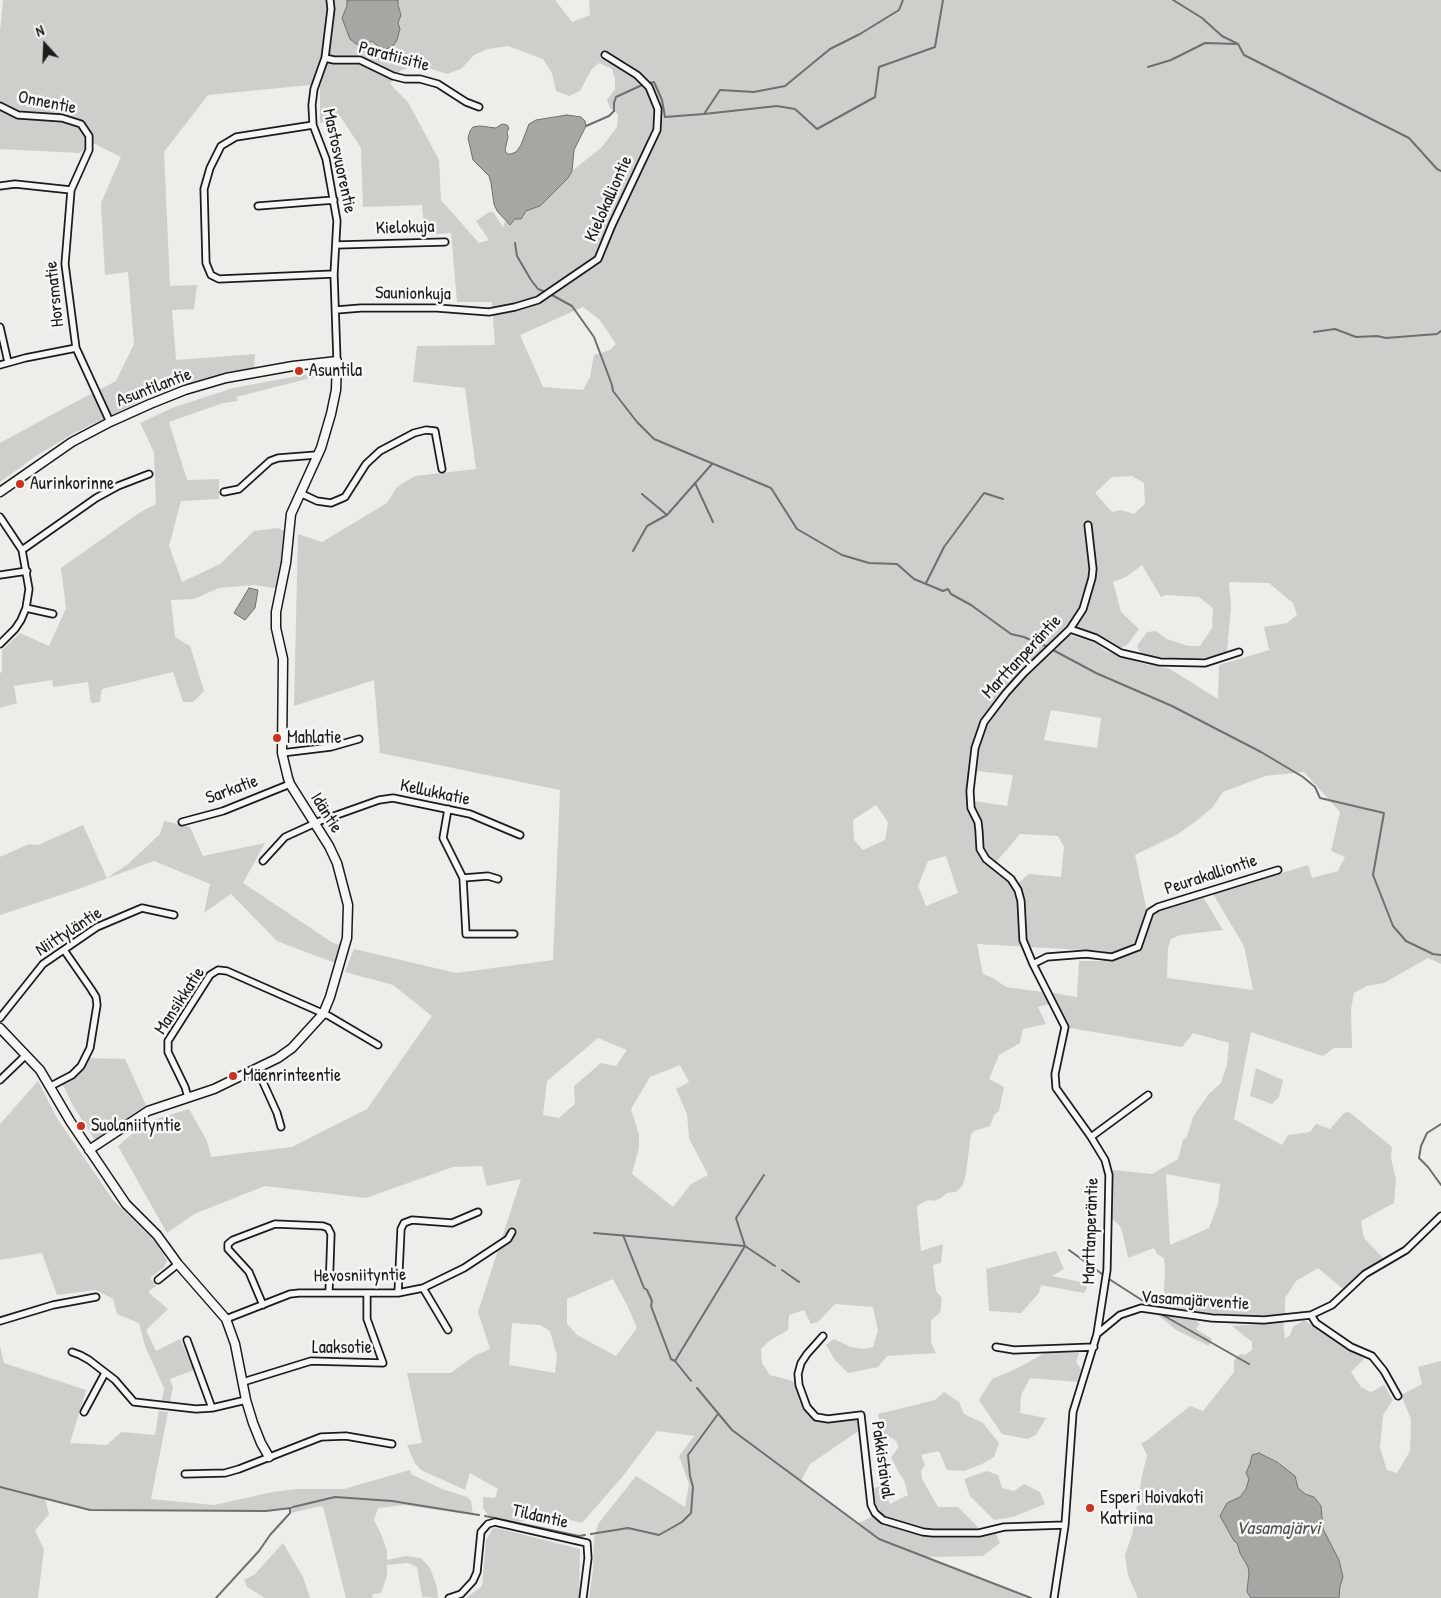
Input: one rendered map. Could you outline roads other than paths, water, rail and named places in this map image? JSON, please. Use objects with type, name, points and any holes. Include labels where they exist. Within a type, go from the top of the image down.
[{"type":"street","name":"Mastosvuorentie","points":[[330,0],[331,9],[325,58],[314,89],[312,106],[313,125],[326,159],[337,221],[334,274],[337,360]]},
{"type":"street","name":"Kielokalliontie","points":[[489,312],[538,300],[598,259],[657,130],[658,109],[649,88],[638,75],[605,55]]},
{"type":"street","name":"Paratiisitie","points":[[325,58],[360,60],[393,76],[404,79],[420,79],[438,84],[479,108]]},
{"type":"street","name":"Onnentie","points":[[0,106],[18,115],[62,118],[81,124],[89,136],[85,159]]},
{"type":"street","points":[[313,125],[236,137],[221,146],[210,168],[204,189],[206,263],[211,275],[219,280],[334,274]]},
{"type":"street","name":"Horsmatie","points":[[85,159],[71,190],[66,264],[76,348],[110,422]]},
{"type":"street","points":[[0,186],[15,184],[71,190]]},
{"type":"street","points":[[258,206],[334,200]]},
{"type":"street","name":"Kielokuja","points":[[336,245],[445,242]]},
{"type":"street","name":"Saunionkuja","points":[[336,310],[361,308],[437,308],[489,312]]},
{"type":"street","points":[[0,327],[8,362]]},
{"type":"street","points":[[0,365],[76,348]]},
{"type":"street","name":"Asuntilantie","points":[[0,492],[55,453],[110,422],[185,390],[226,378],[337,360]]},
{"type":"street","name":"Idäntie","points":[[89,1150],[148,1111],[214,1089],[257,1069],[292,1048],[323,1014],[330,997],[344,951],[348,924],[348,905],[337,863],[329,846],[290,784],[282,753],[283,659],[276,628],[276,612],[286,563],[292,514],[323,439],[336,390],[337,360]]},
{"type":"street","points":[[300,493],[317,501],[332,503],[345,497],[366,464],[380,451],[414,433],[426,430],[435,431],[442,469]]},
{"type":"street","points":[[224,492],[239,489],[270,461],[278,458],[316,455]]},
{"type":"street","points":[[22,550],[96,498],[118,486],[149,474]]},
{"type":"street","points":[[0,517],[22,550],[27,571],[28,589],[26,608],[15,629],[0,644]]},
{"type":"street","name":"Marttanperäntie","points":[[1088,526],[1093,568],[1083,609],[1070,629],[1024,673],[989,716],[980,731],[975,748],[970,791],[971,808],[978,822],[980,849],[986,859],[1012,879],[1018,890],[1021,902],[1022,940],[1032,964],[1065,1027],[1055,1074],[1056,1088],[1092,1137],[1105,1160],[1109,1175],[1107,1270],[1098,1334]]},
{"type":"street","points":[[0,575],[27,571]]},
{"type":"street","points":[[26,608],[53,614]]},
{"type":"street","points":[[1070,629],[1096,638],[1121,653],[1160,662],[1205,663],[1239,652]]},
{"type":"street","points":[[282,753],[330,747],[359,738]]},
{"type":"street","name":"Sarkatie","points":[[182,822],[223,811],[290,784]]},
{"type":"street","name":"Kellukkatie","points":[[263,861],[285,836],[314,823],[379,800],[394,798],[470,814],[520,835]]},
{"type":"street","points":[[448,809],[443,838],[463,878],[466,934],[514,934]]},
{"type":"street","name":"Peurakalliontie","points":[[1032,964],[1047,958],[1086,954],[1112,957],[1138,947],[1150,912],[1278,870]]},
{"type":"street","points":[[463,878],[488,876],[498,879]]},
{"type":"street","name":"Niittyläntie","points":[[0,1018],[43,964],[96,927],[142,908],[174,915]]},
{"type":"street","points":[[50,1086],[72,1075],[81,1066],[90,1048],[97,1005],[96,997],[64,950]]},
{"type":"street","name":"Mansikkatie","points":[[188,1097],[185,1086],[169,1057],[167,1047],[168,1042],[213,972],[227,971],[323,1014]]},
{"type":"street","points":[[323,1014],[378,1045]]},
{"type":"street","points":[[0,1028],[40,1070],[70,1121],[126,1204],[157,1235],[178,1264],[226,1319],[235,1344],[246,1400],[256,1434],[269,1457]]},
{"type":"street","points":[[0,1080],[26,1055]]},
{"type":"street","points":[[257,1069],[277,1113],[281,1128]]},
{"type":"street","points":[[1092,1137],[1148,1095]]},
{"type":"street","points":[[398,1293],[401,1229],[404,1223],[412,1220],[452,1223],[478,1212]]},
{"type":"street","name":"Vasamajärventie","points":[[1098,1334],[1120,1315],[1141,1308],[1212,1318],[1264,1320],[1311,1315],[1332,1305],[1365,1274],[1406,1250],[1441,1216]]},
{"type":"street","points":[[263,1305],[249,1272],[228,1249],[228,1244],[233,1240],[275,1224],[323,1226],[328,1228],[331,1234],[329,1292]]},
{"type":"street","name":"Hevosniityntie","points":[[226,1319],[299,1292],[398,1293],[423,1288],[464,1268],[508,1239],[512,1232]]},
{"type":"street","points":[[158,1280],[178,1264]]},
{"type":"street","points":[[423,1288],[448,1330]]},
{"type":"street","name":"Laaksotie","points":[[243,1382],[311,1361],[383,1363],[367,1319],[367,1294]]},
{"type":"street","points":[[0,1321],[53,1305],[96,1297]]},
{"type":"street","points":[[1311,1315],[1316,1323],[1351,1348],[1372,1356],[1384,1371],[1398,1396]]},
{"type":"street","points":[[1054,1598],[1064,1525],[1074,1412],[1098,1334]]},
{"type":"street","name":"Pakkistaival","points":[[823,1336],[806,1354],[801,1363],[798,1374],[800,1385],[808,1406],[816,1417],[828,1419],[861,1415],[872,1505],[875,1513],[883,1520],[934,1534],[979,1533],[1004,1527],[1064,1525]]},
{"type":"street","points":[[187,1340],[212,1408]]},
{"type":"street","points":[[996,1346],[1014,1350],[1094,1348]]},
{"type":"street","points":[[72,1352],[80,1354],[115,1380],[134,1402],[173,1407],[212,1408],[246,1400]]},
{"type":"street","points":[[84,1412],[105,1373]]},
{"type":"street","points":[[185,1474],[225,1473],[252,1465],[321,1437],[346,1436],[392,1444]]},
{"type":"street","name":"Tildantie","points":[[449,1598],[461,1594],[473,1581],[476,1572],[481,1532],[484,1527],[491,1523],[587,1543],[588,1558],[583,1598]]},
{"type":"water","points":[[347,0],[398,0],[401,15],[398,23],[400,29],[393,46],[384,50],[372,41],[364,45],[356,44],[350,39],[342,18],[347,6]]},
{"type":"water","points":[[567,115],[581,117],[585,121],[586,126],[574,150],[572,171],[568,178],[540,206],[526,211],[521,219],[515,219],[510,225],[497,211],[494,204],[489,176],[473,160],[468,138],[470,131],[473,127],[496,128],[502,124],[507,125],[509,128],[505,150],[507,154],[511,154],[516,152],[521,145],[529,124],[536,120]]},
{"type":"water","points":[[249,588],[258,590],[255,608],[245,620],[234,613]]},
{"type":"water","name":"Vasamajärvi","points":[[1259,1453],[1277,1462],[1295,1476],[1298,1488],[1305,1494],[1314,1497],[1321,1506],[1323,1529],[1339,1560],[1343,1577],[1339,1598],[1251,1598],[1247,1592],[1248,1567],[1237,1543],[1220,1516],[1227,1503],[1240,1497],[1246,1489],[1249,1479],[1246,1473],[1252,1455]]},
{"type":"waterway","points":[[650,83],[654,82],[662,100],[665,117],[704,114],[720,90],[754,92],[785,86],[830,49],[860,34],[899,10],[903,0]]},
{"type":"waterway","points":[[704,114],[777,106],[795,109],[817,129],[875,97],[879,67],[935,47],[943,0]]},
{"type":"waterway","points":[[1173,0],[1202,18],[1222,36],[1238,44],[1244,55],[1409,138],[1441,171]]},
{"type":"waterway","points":[[1148,67],[1171,60],[1205,43],[1236,44]]},
{"type":"waterway","points":[[586,126],[609,116],[614,111],[616,97],[642,85]]},
{"type":"waterway","points":[[515,243],[517,256],[531,280],[538,289],[543,291]]},
{"type":"waterway","points":[[552,295],[572,306],[594,337],[613,391],[637,422],[654,439],[771,488],[797,529],[842,555],[869,563],[897,564],[914,579],[943,591],[948,589],[951,594],[971,605],[1011,634],[1047,646]]},
{"type":"waterway","points":[[1314,332],[1335,329],[1356,337],[1377,336],[1386,338],[1437,334],[1441,331]]},
{"type":"waterway","points":[[633,551],[647,526],[667,515],[712,464]]},
{"type":"waterway","points":[[695,483],[713,522]]},
{"type":"waterway","points":[[926,583],[944,547],[984,493],[1003,499]]},
{"type":"waterway","points":[[642,494],[667,515]]},
{"type":"waterway","points":[[1053,650],[1096,673],[1172,706],[1261,752],[1303,777],[1315,787],[1320,798],[1384,813],[1373,875],[1393,926],[1406,941],[1433,954],[1441,955]]},
{"type":"waterway","points":[[1441,1124],[1427,1133],[1421,1146],[1419,1158],[1441,1185]]},
{"type":"waterway","points":[[675,1361],[745,1246],[736,1218],[764,1175]]},
{"type":"waterway","points":[[594,1233],[745,1246],[775,1266]]},
{"type":"waterway","points":[[623,1235],[644,1288],[647,1290],[652,1301],[651,1306],[671,1359],[675,1361],[691,1381]]},
{"type":"waterway","points":[[1069,1250],[1102,1274]]},
{"type":"waterway","points":[[782,1270],[799,1282]]},
{"type":"waterway","points":[[1109,1279],[1151,1306]]},
{"type":"waterway","points":[[1161,1314],[1249,1364]]},
{"type":"waterway","points":[[697,1388],[732,1430],[879,1539],[1031,1598]]},
{"type":"waterway","points":[[591,1534],[628,1528],[659,1535],[682,1522],[691,1513],[693,1487],[688,1455],[718,1414]]},
{"type":"waterway","points":[[0,1487],[90,1510],[266,1511],[291,1508]]},
{"type":"waterway","points":[[293,1507],[335,1497],[392,1501],[479,1515]]},
{"type":"waterway","points":[[216,1598],[259,1551],[270,1535],[290,1513],[290,1508]]},
{"type":"waterway","points":[[485,1516],[579,1536],[585,1535]]},
{"type":"place","name":"Asuntila","points":[[299,371]]},
{"type":"place","name":"Aurinkorinne","points":[[20,484]]},
{"type":"place","name":"Mahlatie","points":[[277,738]]},
{"type":"place","name":"Mäenrinteentie","points":[[233,1076]]},
{"type":"place","name":"Suolaniityntie","points":[[81,1126]]},
{"type":"place","name":"Esperi Hoivakoti Katriina","points":[[1090,1508]]}]
